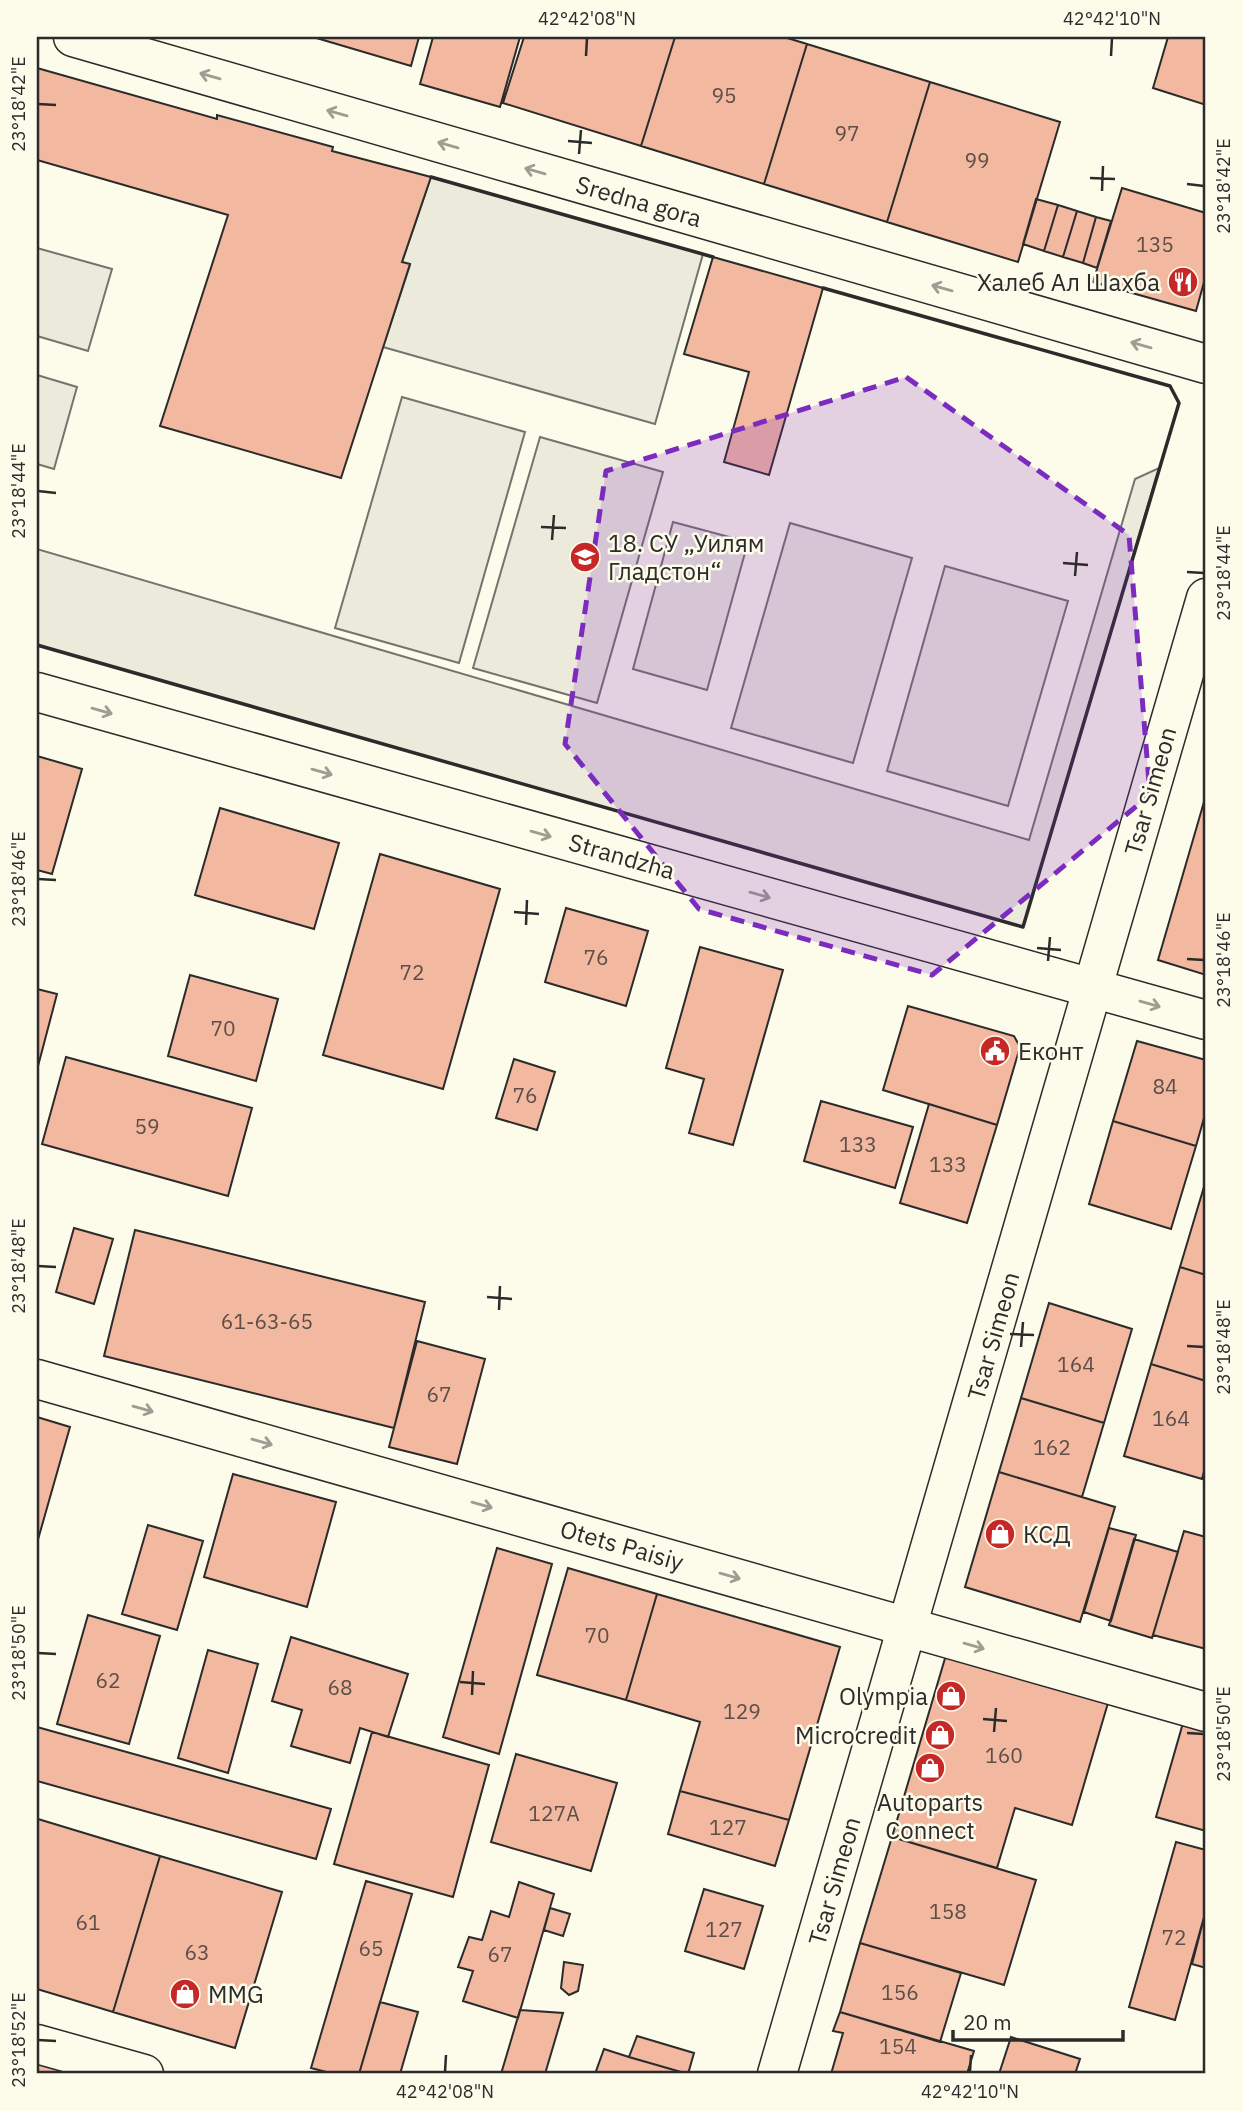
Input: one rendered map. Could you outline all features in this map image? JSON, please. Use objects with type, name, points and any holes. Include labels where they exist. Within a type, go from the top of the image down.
[{"type":"street","name":"Sredna gora","points":[[73,37],[1206,364]]},
{"type":"street","name":"Tsar Simeon","points":[[777,2074],[1206,598]]},
{"type":"street","name":"Strandzha","points":[[37,692],[1206,1020]]},
{"type":"street","name":"Otets Paisiy","points":[[37,1379],[1206,1712]]},
{"type":"street","points":[[37,2044],[144,2074]]},
{"type":"highlighted area","points":[[906,377],[1129,535],[1150,795],[932,975],[699,909],[565,744],[606,471]]},
{"type":"shaded area","points":[[431,177],[703,254],[655,424],[383,347],[410,265],[402,262]]},
{"type":"shaded area","points":[[37,248],[112,269],[88,351],[37,336]]},
{"type":"shaded area","points":[[37,375],[77,387],[54,469],[37,464]]},
{"type":"shaded area","points":[[402,397],[525,432],[459,663],[335,628]]},
{"type":"shaded area","points":[[540,437],[663,472],[597,703],[473,668]]},
{"type":"shaded area","points":[[1159,468],[1023,927],[37,645],[37,549],[1029,840],[1135,479]]},
{"type":"shaded area","points":[[673,522],[748,542],[707,690],[633,669]]},
{"type":"shaded area","points":[[790,523],[912,558],[853,763],[731,728]]},
{"type":"shaded area","points":[[945,566],[1068,601],[1008,806],[887,771]]},
{"type":"building","points":[[313,37],[419,37],[411,66]]},
{"type":"building","points":[[433,37],[520,37],[500,107],[420,84]]},
{"type":"building","points":[[524,37],[675,37],[641,146],[503,103]]},
{"type":"building","points":[[675,37],[784,37],[807,44],[764,184],[641,146]]},
{"type":"building","points":[[1168,37],[1206,37],[1206,105],[1153,88]]},
{"type":"building","points":[[807,44],[930,82],[887,222],[764,184]]},
{"type":"building","points":[[37,68],[217,119],[217,115],[333,147],[332,151],[431,177],[402,262],[410,264],[341,478],[160,426],[228,215],[37,160]]},
{"type":"building","points":[[930,82],[1060,122],[1018,262],[887,222]]},
{"type":"building","points":[[1122,188],[1206,213],[1206,275],[1196,311],[1093,282]]},
{"type":"building","points":[[1036,199],[1058,205],[1044,251],[1023,244]]},
{"type":"building","points":[[1058,205],[1077,211],[1063,257],[1044,251]]},
{"type":"building","points":[[1077,211],[1096,217],[1083,263],[1063,257]]},
{"type":"building","points":[[1096,217],[1111,221],[1097,268],[1083,263]]},
{"type":"building","points":[[713,257],[823,288],[769,475],[724,462],[749,372],[684,354]]},
{"type":"building","points":[[37,756],[82,769],[52,874],[37,870]]},
{"type":"building","points":[[1206,795],[1206,975],[1158,960]]},
{"type":"building","points":[[220,808],[339,843],[314,929],[195,895]]},
{"type":"building","points":[[380,854],[500,889],[443,1089],[323,1055]]},
{"type":"building","points":[[566,908],[648,931],[626,1006],[545,982]]},
{"type":"building","points":[[700,947],[783,970],[733,1145],[689,1133],[704,1079],[666,1068]]},
{"type":"building","points":[[190,975],[278,999],[256,1081],[168,1056]]},
{"type":"building","points":[[37,989],[57,994],[37,1070]]},
{"type":"building","points":[[908,1006],[1014,1036],[1020,1047],[997,1125],[883,1090]]},
{"type":"building","points":[[1137,1041],[1206,1060],[1206,1111],[1196,1146],[1113,1121]]},
{"type":"building","points":[[66,1057],[252,1108],[228,1196],[42,1144]]},
{"type":"building","points":[[514,1059],[555,1072],[537,1130],[496,1118]]},
{"type":"building","points":[[821,1101],[913,1127],[895,1188],[804,1161]]},
{"type":"building","points":[[929,1104],[997,1125],[967,1223],[900,1203]]},
{"type":"building","points":[[1113,1121],[1196,1146],[1171,1229],[1089,1204]]},
{"type":"building","points":[[1206,1180],[1206,1275],[1180,1267]]},
{"type":"building","points":[[74,1228],[113,1239],[94,1304],[56,1292]]},
{"type":"building","points":[[135,1230],[425,1302],[394,1428],[104,1356]]},
{"type":"building","points":[[1180,1267],[1206,1275],[1206,1381],[1151,1364]]},
{"type":"building","points":[[1049,1303],[1132,1329],[1104,1423],[1021,1398]]},
{"type":"building","points":[[417,1341],[485,1359],[457,1464],[389,1447]]},
{"type":"building","points":[[1151,1364],[1206,1381],[1206,1464],[1202,1479],[1124,1456]]},
{"type":"building","points":[[1021,1398],[1104,1423],[1082,1497],[999,1472]]},
{"type":"building","points":[[37,1417],[70,1427],[37,1543]]},
{"type":"building","points":[[999,1472],[1115,1507],[1080,1622],[965,1587]]},
{"type":"building","points":[[233,1474],[336,1502],[307,1607],[204,1577]]},
{"type":"building","points":[[148,1525],[203,1541],[177,1630],[122,1614]]},
{"type":"building","points":[[1109,1528],[1136,1535],[1111,1621],[1084,1612]]},
{"type":"building","points":[[1184,1531],[1206,1537],[1206,1649],[1153,1635]]},
{"type":"building","points":[[1134,1539],[1178,1552],[1152,1638],[1109,1625]]},
{"type":"building","points":[[497,1548],[552,1564],[499,1754],[443,1737]]},
{"type":"building","points":[[568,1568],[657,1594],[626,1700],[537,1675]]},
{"type":"building","points":[[657,1594],[840,1647],[789,1820],[680,1791],[700,1722],[626,1700]]},
{"type":"building","points":[[88,1615],[160,1636],[129,1744],[57,1724]]},
{"type":"building","points":[[291,1637],[408,1674],[388,1737],[360,1728],[350,1763],[291,1746],[302,1710],[272,1701]]},
{"type":"building","points":[[208,1650],[258,1664],[228,1773],[178,1758]]},
{"type":"building","points":[[946,1655],[1108,1703],[1072,1825],[1015,1808],[997,1868],[892,1837]]},
{"type":"building","points":[[1183,1723],[1206,1729],[1206,1831],[1156,1817]]},
{"type":"building","points":[[37,1727],[331,1809],[316,1859],[37,1781]]},
{"type":"building","points":[[372,1732],[489,1765],[453,1897],[334,1864]]},
{"type":"building","points":[[516,1754],[617,1783],[591,1871],[491,1842]]},
{"type":"building","points":[[680,1791],[789,1820],[775,1866],[668,1834]]},
{"type":"building","points":[[38,1819],[160,1856],[113,2012],[37,1989]]},
{"type":"building","points":[[892,1837],[1036,1880],[1004,1985],[860,1943]]},
{"type":"building","points":[[1176,1842],[1206,1850],[1206,1910],[1175,2020],[1129,2007]]},
{"type":"building","points":[[160,1856],[282,1892],[235,2048],[113,2012]]},
{"type":"building","points":[[366,1881],[412,1894],[359,2074],[334,2074],[311,2068]]},
{"type":"building","points":[[519,1882],[554,1894],[518,2018],[463,2001],[473,1971],[458,1967],[469,1937],[482,1940],[491,1911],[509,1917]]},
{"type":"building","points":[[704,1889],[763,1906],[744,1969],[685,1951]]},
{"type":"building","points":[[550,1908],[570,1914],[563,1936],[544,1930]]},
{"type":"building","points":[[1206,1910],[1206,1968],[1192,1964]]},
{"type":"building","points":[[860,1943],[961,1973],[940,2042],[840,2012]]},
{"type":"building","points":[[564,1962],[583,1965],[578,1991],[569,1995],[561,1988]]},
{"type":"building","points":[[380,2002],[418,2012],[400,2074],[359,2074]]},
{"type":"building","points":[[520,2010],[563,2013],[545,2074],[501,2074]]},
{"type":"building","points":[[840,2012],[974,2051],[967,2074],[831,2074],[843,2033],[833,2031]]},
{"type":"building","points":[[637,2036],[694,2053],[688,2074],[629,2057]]},
{"type":"building","points":[[1011,2037],[1080,2059],[1075,2074],[999,2074]]},
{"type":"building","points":[[604,2049],[629,2057],[688,2074],[595,2074]]},
{"type":"building","points":[[37,2062],[71,2071],[70,2074],[37,2074]]},
{"type":"wall","points":[[431,177],[713,257]]},
{"type":"wall","points":[[37,645],[1023,927],[1179,403],[1170,386],[823,288]]},
{"type":"place","name":"Халеб Ал Шахба","points":[[1183,282]]},
{"type":"place","name":"18. СУ „Уилям Гладстон“","points":[[585,557]]},
{"type":"place","name":"Еконт","points":[[995,1051]]},
{"type":"place","name":"КСД","points":[[1000,1534]]},
{"type":"place","name":"Olympia","points":[[951,1696]]},
{"type":"place","name":"Microcredit","points":[[940,1735]]},
{"type":"place","name":"Autoparts Connect","points":[[930,1768]]},
{"type":"place","name":"MMG","points":[[185,1994]]}]
